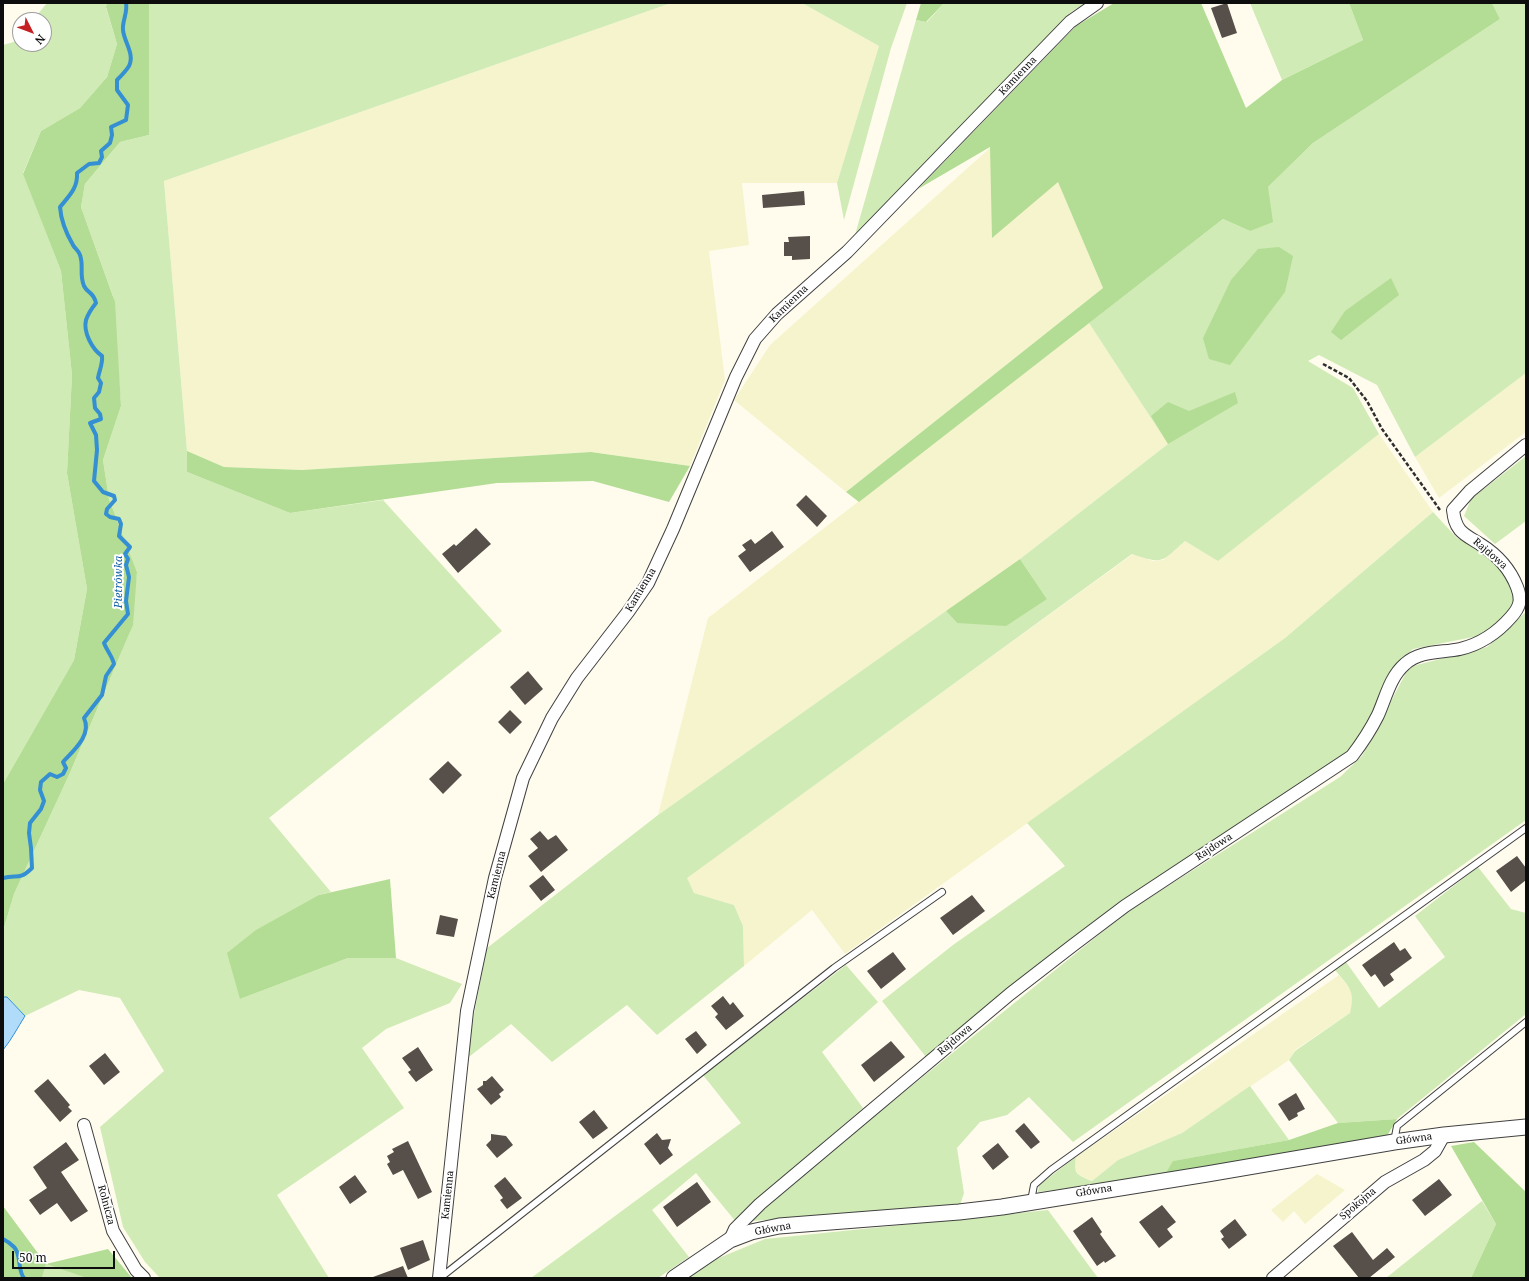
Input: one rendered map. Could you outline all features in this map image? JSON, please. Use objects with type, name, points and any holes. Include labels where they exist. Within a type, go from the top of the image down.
[{"type":"street","name":"Kamienna","points":[[439,1278],[467,1011],[495,878],[523,778],[552,718],[577,678],[628,612],[648,583],[673,529],[736,377],[755,339],[777,314],[847,252],[1070,22],[1097,3]]},
{"type":"street","points":[[1454,521],[1453,510],[1470,491],[1526,445]]},
{"type":"street","name":"Rajdowa","points":[[730,1240],[735,1229],[760,1204],[1010,994],[1059,955],[1125,906],[1352,756],[1360,746],[1378,715],[1392,679],[1405,664],[1418,656],[1460,649],[1487,639],[1504,625],[1518,609],[1520,597],[1517,586],[1506,566],[1483,546],[1460,531],[1454,521]]},
{"type":"street","name":"Rolnicza","points":[[84,1125],[114,1231],[136,1270],[144,1278]]},
{"type":"street","name":"Główna","points":[[674,1278],[730,1240],[751,1232],[779,1226],[959,1212],[1002,1207],[1444,1134],[1526,1127]]},
{"type":"street","name":"Spokojna","points":[[1273,1278],[1385,1182],[1424,1160],[1435,1151],[1444,1134]]},
{"type":"lane","points":[[1031,1201],[1034,1185],[1051,1170],[1526,828]]},
{"type":"lane","points":[[439,1278],[834,968],[942,892]]},
{"type":"lane","points":[[1394,1142],[1397,1126],[1526,1022]]},
{"type":"path","points":[[1322,364],[1349,378],[1367,401],[1382,429],[1434,501],[1446,517],[1454,521]]},
{"type":"shaded area","points":[[671,3],[802,3],[879,46],[837,183],[742,183],[749,245],[709,251],[725,380],[690,466],[591,452],[302,470],[224,467],[187,451],[164,181]]},
{"type":"shaded area","points":[[991,147],[1058,182],[1103,288],[846,492],[734,400],[770,345]]},
{"type":"shaded area","points":[[1089,323],[1168,444],[1020,559],[658,815],[708,618]]},
{"type":"shaded area","points":[[1526,373],[1526,432],[1439,498],[1415,457]]},
{"type":"shaded area","points":[[1379,434],[1433,512],[1285,638],[845,954],[812,910],[744,966],[743,926],[734,905],[694,893],[686,878],[1133,554],[1153,561],[1163,560],[1185,541],[1218,560]]},
{"type":"shaded area","points":[[1339,975],[1352,991],[1353,1005],[1350,1013],[1295,1050],[1289,1060],[1182,1133],[1118,1160],[1092,1181],[1079,1175],[1074,1167],[1076,1157]]},
{"type":"shaded area","points":[[1317,1174],[1345,1190],[1305,1224],[1294,1211],[1283,1222],[1271,1210]]},
{"type":"green space","points":[[47,3],[107,3],[106,8],[117,44],[107,77],[80,108],[41,131],[23,173],[61,271],[72,375],[67,473],[87,589],[74,660],[3,784],[3,45],[12,42],[12,52],[52,52],[52,12],[40,12]]},
{"type":"green space","points":[[107,3],[149,3],[149,135],[120,142],[85,184],[81,207],[115,302],[121,406],[103,460],[109,499],[137,572],[133,625],[69,775],[14,894],[3,931],[3,784],[74,660],[87,589],[67,473],[72,375],[61,271],[23,174],[41,131],[80,108],[107,77],[117,44],[106,7]]},
{"type":"green space","points":[[149,3],[671,3],[164,181],[187,451],[187,472],[290,513],[383,500],[502,631],[269,818],[331,892],[319,895],[240,999],[348,958],[396,958],[462,984],[450,1003],[386,1029],[362,1048],[404,1108],[277,1195],[329,1278],[160,1278],[145,1262],[123,1227],[100,1127],[164,1071],[120,998],[79,990],[25,1016],[7,997],[3,997],[3,931],[14,894],[69,775],[130,632],[137,572],[109,499],[103,460],[121,406],[113,296],[81,207],[85,184],[120,142],[149,135]]},
{"type":"green space","points":[[802,3],[907,3],[891,48],[844,220],[837,183],[879,46]]},
{"type":"green space","points":[[921,3],[944,3],[926,22],[916,20]]},
{"type":"green space","points":[[944,3],[1085,3],[1071,12],[855,235],[916,20],[927,22]]},
{"type":"green space","points":[[1114,3],[1201,3],[1246,108],[1282,80],[1363,40],[1349,3],[1492,3],[1500,19],[1313,143],[1268,187],[1273,222],[1250,231],[1223,219],[859,502],[846,492],[1103,288],[1058,182],[992,238],[990,147],[918,189],[1076,26]]},
{"type":"green space","points":[[1250,3],[1349,3],[1363,40],[1282,80]]},
{"type":"green space","points":[[1492,3],[1526,3],[1526,373],[1415,457],[1377,385],[1319,355],[1308,361],[1353,388],[1379,434],[1218,561],[1185,541],[1162,560],[1150,560],[1132,554],[687,878],[694,893],[734,905],[743,926],[744,966],[657,1035],[627,1005],[552,1062],[511,1024],[465,1060],[487,948],[658,815],[946,611],[957,623],[1047,599],[1020,559],[1168,444],[1089,323],[1223,219],[1250,231],[1268,187],[1313,143],[1500,19]]},
{"type":"green space","points":[[1279,247],[1293,256],[1285,292],[1230,365],[1209,359],[1203,338],[1231,280],[1258,249]]},
{"type":"green space","points":[[1391,278],[1399,295],[1341,340],[1331,332],[1345,311]]},
{"type":"green space","points":[[1235,392],[1238,403],[1168,444],[1151,416],[1168,402],[1189,411]]},
{"type":"green space","points":[[187,451],[224,467],[302,470],[591,452],[690,466],[669,502],[593,481],[497,483],[290,513],[187,472]]},
{"type":"green space","points":[[1526,456],[1526,521],[1495,544],[1464,516],[1471,499]]},
{"type":"green space","points":[[1433,512],[1457,538],[1486,554],[1503,569],[1513,587],[1513,602],[1507,613],[1490,629],[1478,636],[1413,649],[1393,668],[1368,721],[1351,750],[1332,766],[1114,906],[926,1057],[882,1001],[953,945],[1065,866],[1027,823],[1285,638]]},
{"type":"green space","points":[[1020,559],[1047,599],[1006,626],[957,623],[946,611]]},
{"type":"green space","points":[[1526,612],[1526,820],[1073,1142],[1029,1097],[1007,1115],[980,1122],[957,1148],[964,1193],[960,1205],[752,1221],[763,1206],[1127,912],[1340,777],[1362,756],[1409,667],[1487,647]]},
{"type":"green space","points":[[1478,867],[1511,909],[1526,913],[1526,1014],[1397,1119],[1338,1123],[1289,1060],[1295,1051],[1350,1013],[1352,999],[1350,989],[1335,970],[1346,962],[1379,1008],[1445,957],[1415,916]]},
{"type":"green space","points":[[390,879],[396,958],[348,958],[240,999],[227,953],[256,930],[319,895]]},
{"type":"green space","points":[[846,965],[878,1002],[822,1052],[863,1108],[757,1199],[736,1222],[696,1173],[652,1210],[689,1257],[658,1278],[531,1278],[741,1123],[703,1075]]},
{"type":"green space","points":[[1250,1086],[1289,1140],[1174,1161],[1164,1176],[1038,1192],[1039,1185],[1076,1157],[1075,1167],[1077,1173],[1092,1181],[1118,1160],[1182,1133]]},
{"type":"green space","points":[[1397,1119],[1387,1136],[1164,1176],[1173,1161],[1289,1140],[1338,1123]]},
{"type":"green space","points":[[1474,1142],[1526,1192],[1526,1278],[1471,1278],[1496,1224],[1451,1146]]},
{"type":"green space","points":[[1482,1201],[1496,1224],[1471,1278],[1386,1278]]},
{"type":"green space","points":[[3,1206],[46,1264],[42,1278],[3,1278]]},
{"type":"green space","points":[[1048,1210],[1098,1278],[685,1278],[709,1262],[765,1239]]},
{"type":"green space","points":[[108,1249],[132,1278],[87,1278],[46,1264]]},
{"type":"green space","points":[[46,1264],[86,1277],[87,1278],[42,1278]]},
{"type":"water","points":[[3,997],[7,997],[25,1016],[3,1050]]},
{"type":"building","points":[[1227,3],[1237,33],[1222,38],[1211,8]]},
{"type":"building","points":[[804,191],[805,205],[763,208],[762,195]]},
{"type":"building","points":[[810,236],[810,259],[792,260],[792,256],[784,256],[784,242],[789,242],[788,237]]},
{"type":"building","points":[[806,495],[827,516],[817,527],[796,505]]},
{"type":"building","points":[[476,528],[491,544],[458,573],[442,554],[454,544],[456,546]]},
{"type":"building","points":[[772,531],[784,547],[750,572],[738,556],[746,550],[742,545],[751,539],[755,544]]},
{"type":"building","points":[[528,671],[543,689],[525,705],[510,687]]},
{"type":"building","points":[[510,710],[522,722],[510,734],[498,722]]},
{"type":"building","points":[[448,761],[462,775],[443,794],[429,779]]},
{"type":"building","points":[[540,831],[548,840],[556,835],[568,850],[541,872],[528,856],[538,848],[530,839]]},
{"type":"building","points":[[1517,856],[1526,868],[1526,880],[1511,892],[1496,871]]},
{"type":"building","points":[[543,875],[555,890],[541,901],[529,886]]},
{"type":"building","points":[[972,895],[985,911],[953,935],[940,918]]},
{"type":"building","points":[[440,915],[458,919],[454,937],[436,934]]},
{"type":"building","points":[[1394,942],[1400,951],[1405,948],[1412,958],[1390,974],[1394,980],[1384,987],[1375,974],[1371,977],[1362,965]]},
{"type":"building","points":[[893,952],[906,969],[881,989],[867,971]]},
{"type":"building","points":[[723,996],[730,1005],[733,1002],[744,1016],[726,1030],[715,1017],[718,1014],[711,1006]]},
{"type":"building","points":[[696,1031],[707,1045],[697,1054],[685,1039]]},
{"type":"building","points":[[891,1041],[905,1057],[874,1082],[861,1065]]},
{"type":"building","points":[[418,1047],[433,1070],[416,1082],[408,1072],[411,1070],[402,1058]]},
{"type":"building","points":[[105,1053],[120,1072],[104,1085],[89,1066]]},
{"type":"building","points":[[492,1076],[504,1090],[499,1094],[501,1097],[491,1105],[477,1089],[483,1085],[483,1081],[486,1081]]},
{"type":"building","points":[[48,1079],[70,1105],[68,1107],[72,1111],[60,1122],[34,1091]]},
{"type":"building","points":[[1296,1093],[1305,1109],[1297,1113],[1298,1116],[1289,1121],[1278,1104]]},
{"type":"building","points":[[594,1110],[608,1128],[593,1139],[579,1122]]},
{"type":"building","points":[[1024,1123],[1040,1142],[1031,1149],[1015,1131]]},
{"type":"building","points":[[657,1133],[662,1140],[671,1139],[668,1148],[673,1155],[660,1165],[644,1144]]},
{"type":"building","points":[[491,1134],[506,1136],[513,1145],[497,1158],[486,1145],[491,1140]]},
{"type":"building","points":[[408,1141],[432,1192],[418,1199],[403,1170],[393,1175],[387,1164],[390,1162],[387,1156],[394,1152],[392,1149]]},
{"type":"building","points":[[66,1142],[79,1160],[61,1172],[88,1211],[71,1222],[57,1203],[40,1215],[29,1200],[47,1188],[33,1167]]},
{"type":"building","points":[[998,1143],[1009,1157],[993,1170],[982,1156]]},
{"type":"building","points":[[355,1175],[367,1192],[350,1204],[339,1187]]},
{"type":"building","points":[[505,1177],[522,1198],[507,1209],[500,1200],[503,1198],[494,1186]]},
{"type":"building","points":[[1439,1179],[1452,1195],[1425,1216],[1412,1200]]},
{"type":"building","points":[[697,1182],[711,1202],[677,1227],[663,1207]]},
{"type":"building","points":[[1162,1205],[1176,1222],[1167,1229],[1173,1237],[1159,1248],[1139,1222]]},
{"type":"building","points":[[1092,1217],[1102,1232],[1100,1234],[1116,1256],[1097,1266],[1073,1231]]},
{"type":"building","points":[[1235,1219],[1247,1235],[1229,1249],[1221,1239],[1224,1237],[1220,1231]]},
{"type":"building","points":[[1352,1232],[1373,1260],[1387,1248],[1395,1257],[1369,1278],[1359,1278],[1333,1246]]},
{"type":"building","points":[[423,1240],[430,1260],[408,1270],[400,1248]]},
{"type":"building","points":[[403,1266],[408,1278],[373,1278],[373,1277]]},
{"type":"waterway","name":"Pietrówka","points":[[3,878],[21,876],[32,868],[29,833],[30,823],[41,809],[44,801],[40,790],[41,782],[50,774],[57,777],[63,774],[66,768],[63,762],[81,742],[86,730],[84,718],[102,695],[106,676],[114,664],[104,643],[128,614],[126,601],[129,577],[126,565],[128,559],[125,554],[130,547],[119,536],[121,524],[119,519],[110,517],[106,514],[107,509],[115,500],[114,496],[103,492],[94,481],[97,450],[96,435],[90,423],[101,419],[100,414],[95,408],[94,398],[99,392],[101,383],[98,378],[102,356],[98,353],[89,340],[85,325],[86,320],[96,303],[92,294],[84,286],[80,255],[66,231],[61,217],[60,207],[70,195],[76,183],[77,173],[89,164],[99,163],[102,157],[101,151],[110,143],[112,135],[111,127],[126,120],[128,105],[117,90],[117,80],[128,68],[131,62],[130,52],[123,30],[126,3]]},
{"type":"waterway","name":"Pietrówka","points":[[3,1239],[12,1245],[16,1250],[24,1278]]}]
